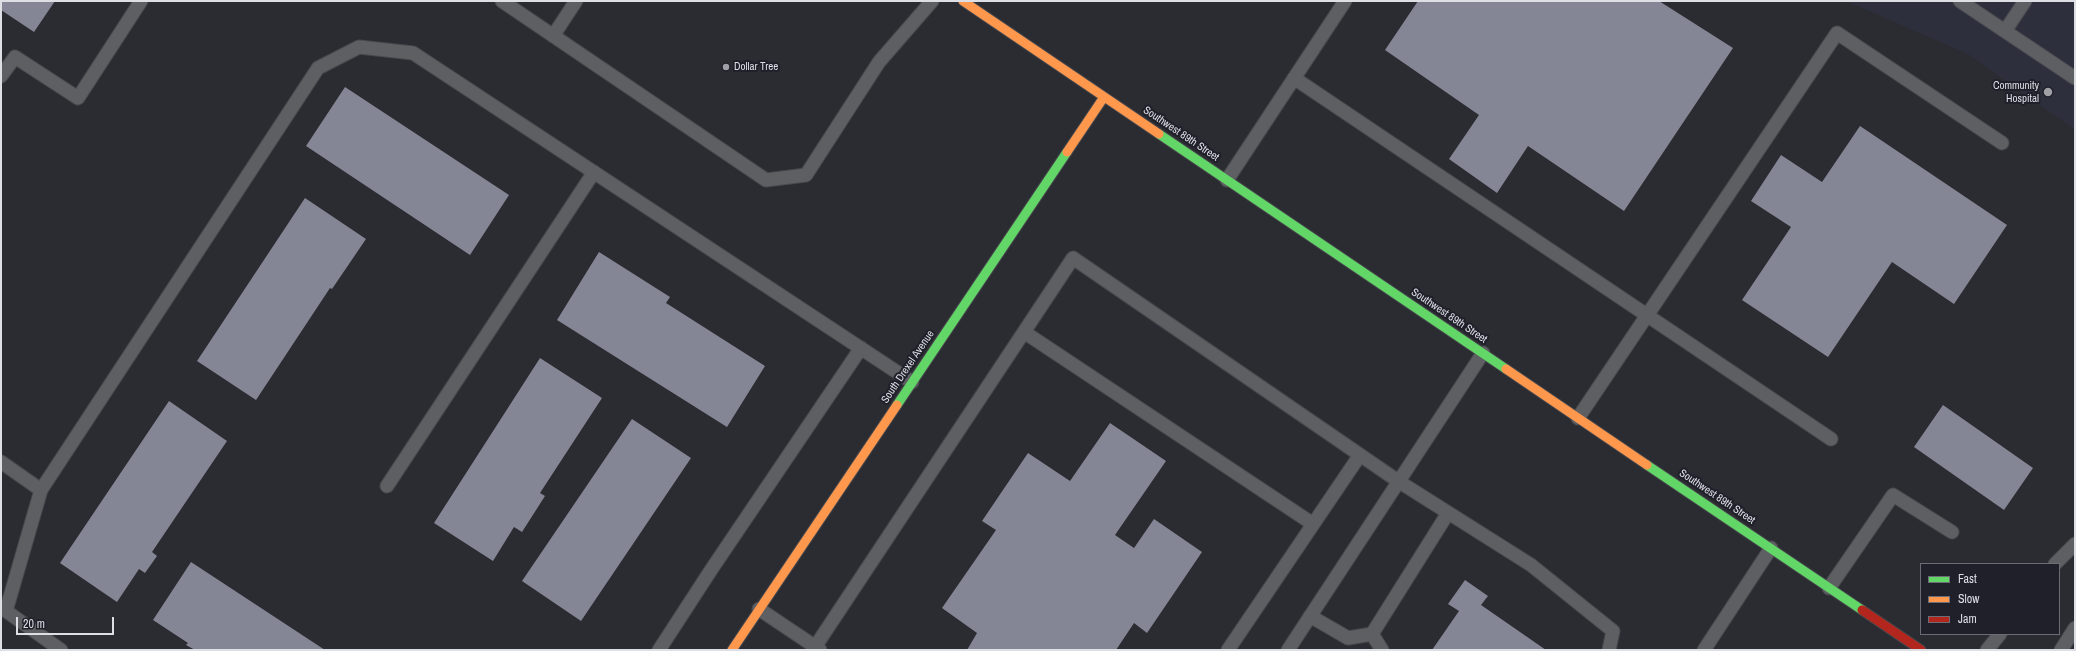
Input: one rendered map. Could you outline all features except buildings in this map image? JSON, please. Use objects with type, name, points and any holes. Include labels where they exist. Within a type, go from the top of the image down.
[{"type":"main road","name":"Southwest 89th Street","points":[[963,1],[1921,650]]},
{"type":"main road","name":"South Drexel Avenue","points":[[732,650],[1104,97]]},
{"type":"lane","points":[[1,76],[15,57],[78,98],[141,1]]},
{"type":"lane","points":[[502,1],[766,180],[806,175],[879,62],[932,1]]},
{"type":"lane","points":[[553,36],[576,1]]},
{"type":"lane","points":[[1227,180],[1345,1]]},
{"type":"lane","points":[[1960,1],[2075,78]]},
{"type":"lane","points":[[2005,31],[2025,1]]},
{"type":"lane","points":[[1578,418],[1837,33],[2002,143]]},
{"type":"lane","points":[[61,650],[3,613],[41,490],[318,68],[359,47],[413,52],[912,382]]},
{"type":"lane","points":[[1294,78],[1831,439]]},
{"type":"lane","points":[[387,486],[594,172]]},
{"type":"lane","points":[[759,609],[818,649],[1073,258],[1398,481],[1531,565],[1613,631],[1609,650]]},
{"type":"lane","points":[[1024,332],[1313,524]]},
{"type":"lane","points":[[659,650],[711,570],[861,348]]},
{"type":"lane","points":[[1288,650],[1483,353]]},
{"type":"lane","points":[[1228,650],[1360,455]]},
{"type":"lane","points":[[1,462],[41,490]]},
{"type":"lane","points":[[1829,588],[1893,495],[1952,532]]},
{"type":"lane","points":[[1310,616],[1348,638],[1372,634],[1448,513]]},
{"type":"lane","points":[[1704,650],[1771,548]]},
{"type":"lane","points":[[2056,563],[2074,548]]},
{"type":"lane","points":[[2060,650],[2075,628]]},
{"type":"lane","points":[[1372,634],[1382,650]]},
{"type":"lane","points":[[1987,650],[1999,635]]},
{"type":"shaded area","name":"Community Hospital","points":[[1846,1],[2075,1],[2075,130],[1968,54]]},
{"type":"traffic: fast","points":[[1159,134],[1506,369]]},
{"type":"traffic: fast","points":[[897,405],[1067,152]]},
{"type":"traffic: fast","points":[[1647,465],[1862,610]]},
{"type":"traffic: slow","points":[[963,1],[1159,134]]},
{"type":"traffic: slow","points":[[1067,152],[1104,97]]},
{"type":"traffic: slow","points":[[1506,369],[1647,465]]},
{"type":"traffic: slow","points":[[732,650],[897,405]]},
{"type":"traffic: jam","points":[[1862,610],[1921,650]]},
{"type":"place","name":"Dollar Tree","points":[[726,67]]},
{"type":"place","name":"Community Hospital","points":[[2048,92]]}]
